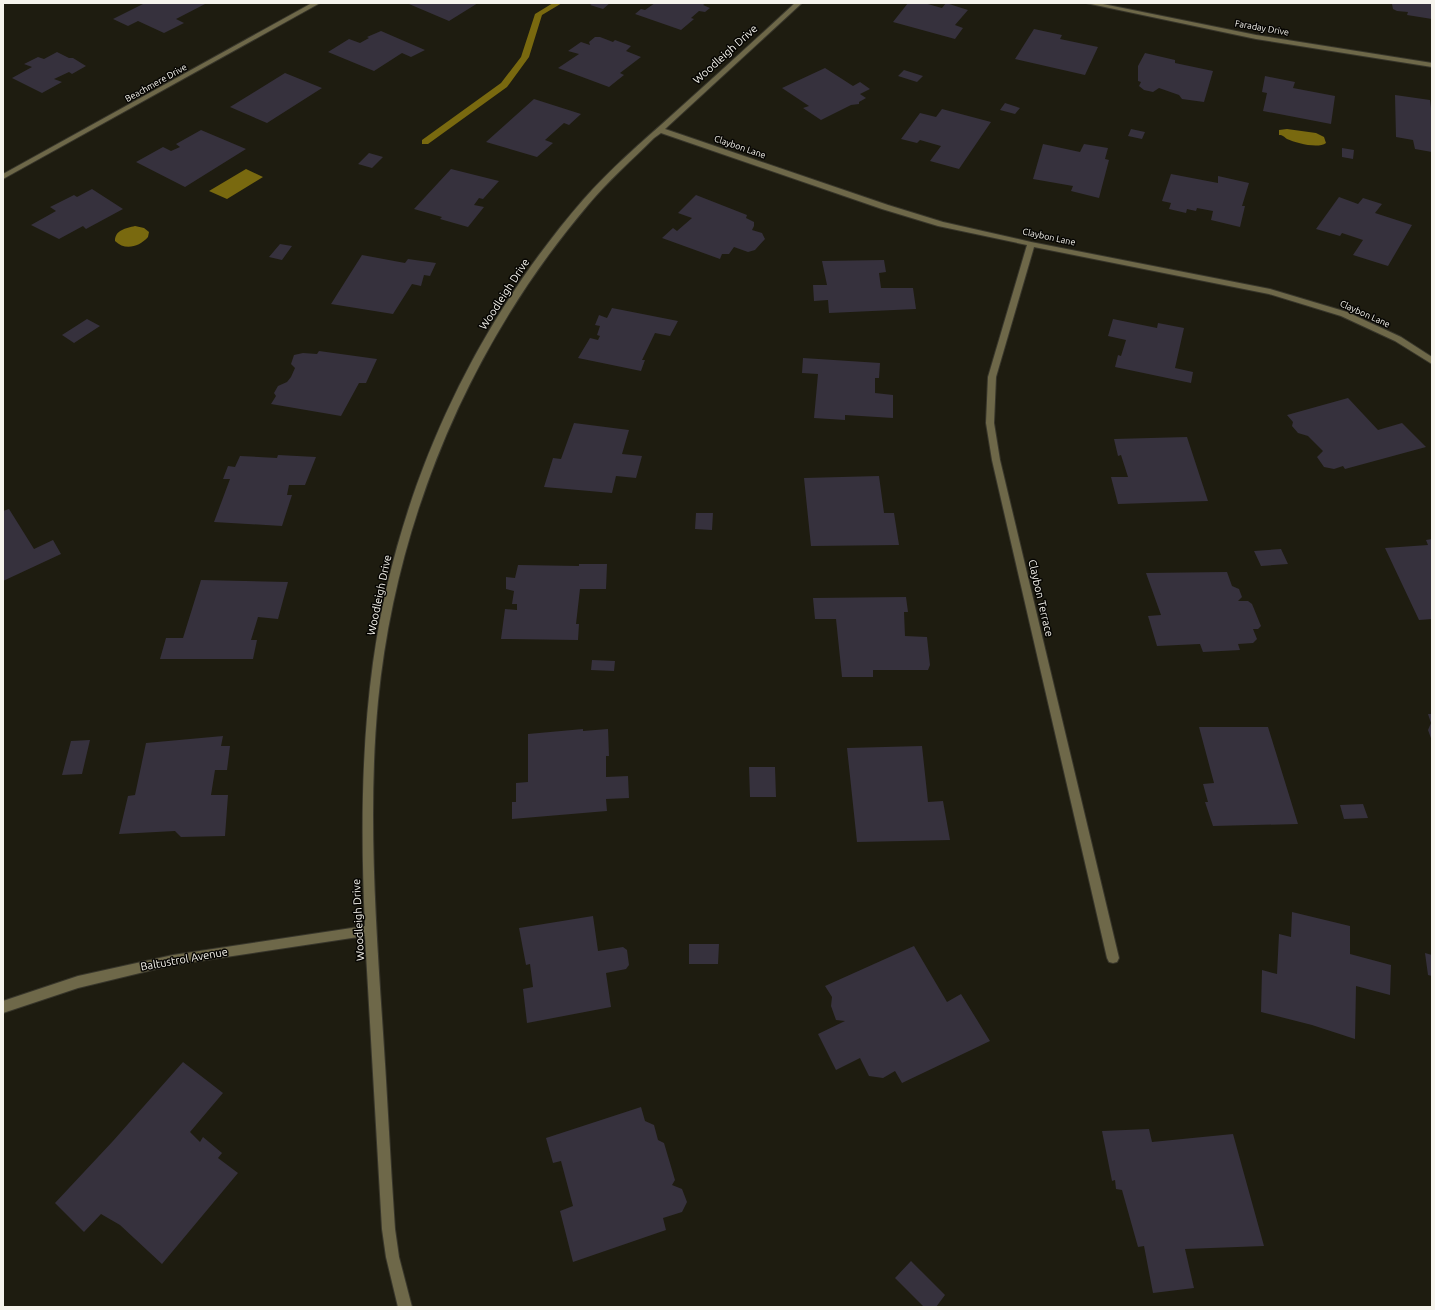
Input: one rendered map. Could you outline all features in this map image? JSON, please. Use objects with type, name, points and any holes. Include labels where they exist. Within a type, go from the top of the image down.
[{"type":"street","name":"Beachmere Drive","points":[[3,177],[317,3]]},
{"type":"street","name":"Woodleigh Drive","points":[[404,1307],[391,1249],[370,930],[367,837],[370,741],[378,662],[392,582],[416,501],[443,431],[474,365],[510,304],[547,251],[617,167],[660,130],[799,3]]},
{"type":"street","name":"Faraday Drive","points":[[1089,3],[1256,36],[1432,65]]},
{"type":"street","name":"Claybon Lane","points":[[660,130],[885,207],[941,224],[1031,244],[1278,294],[1344,314],[1398,339],[1432,361]]},
{"type":"street","name":"Claybon Terrace","points":[[1031,244],[992,377],[990,423],[996,460],[1113,958]]},
{"type":"street","name":"Baltustrol Avenue","points":[[3,1007],[78,982],[173,960],[370,930]]},
{"type":"shaded area","points":[[1287,129],[1316,133],[1324,137],[1326,143],[1322,145],[1301,144],[1279,135],[1279,130]]},
{"type":"shaded area","points":[[246,169],[263,177],[227,199],[209,191]]},
{"type":"shaded area","points":[[135,226],[144,228],[149,232],[148,237],[136,245],[127,247],[115,241],[115,237],[119,232]]},
{"type":"building","points":[[145,3],[207,3],[176,19],[184,23],[164,33],[138,21],[128,26],[113,19]]},
{"type":"building","points":[[478,3],[449,21],[409,4]]},
{"type":"building","points":[[593,3],[610,3],[603,9],[590,5]]},
{"type":"building","points":[[655,3],[706,3],[703,5],[710,8],[705,12],[699,11],[691,18],[694,19],[681,30],[635,14],[641,9],[645,10]]},
{"type":"building","points":[[908,3],[924,3],[942,8],[946,3],[968,10],[955,25],[963,28],[955,39],[893,22]]},
{"type":"building","points":[[1432,3],[1432,19],[1407,15],[1408,12],[1397,11],[1393,9],[1392,4]]},
{"type":"building","points":[[1034,29],[1062,35],[1060,39],[1098,47],[1085,75],[1015,59]]},
{"type":"building","points":[[381,31],[425,50],[411,57],[402,53],[374,71],[328,52],[349,39],[360,43],[369,38],[367,37]]},
{"type":"building","points":[[595,37],[600,37],[613,42],[615,40],[631,46],[626,51],[641,57],[620,73],[624,75],[609,87],[558,68],[579,54],[568,51],[581,42],[590,45],[589,42]]},
{"type":"building","points":[[57,52],[69,58],[73,58],[86,66],[72,74],[69,72],[54,79],[62,82],[42,93],[12,78],[32,67],[24,64],[38,57],[44,59]]},
{"type":"building","points":[[1145,53],[1175,60],[1175,63],[1213,71],[1204,102],[1182,99],[1179,95],[1159,88],[1153,92],[1144,90],[1139,86],[1141,82],[1138,81],[1138,66]]},
{"type":"building","points":[[825,68],[853,86],[860,82],[870,89],[860,94],[866,98],[859,102],[859,104],[851,105],[821,120],[803,108],[809,106],[782,88]]},
{"type":"building","points":[[904,70],[923,76],[917,82],[898,76]]},
{"type":"building","points":[[285,73],[322,88],[267,123],[230,107]]},
{"type":"building","points":[[1265,76],[1295,82],[1293,88],[1335,96],[1331,124],[1263,111],[1267,93],[1262,92]]},
{"type":"building","points":[[1395,95],[1430,100],[1432,116],[1432,152],[1415,149],[1413,140],[1396,137]]},
{"type":"building","points":[[534,99],[581,114],[569,125],[564,123],[545,140],[553,143],[537,157],[486,142]]},
{"type":"building","points":[[1005,103],[1020,108],[1015,114],[1000,110]]},
{"type":"building","points":[[942,109],[991,122],[959,169],[930,161],[941,146],[920,140],[917,143],[901,139],[920,113],[936,117]]},
{"type":"building","points":[[1131,129],[1145,132],[1142,139],[1128,136]]},
{"type":"building","points":[[201,130],[246,149],[185,187],[136,162],[163,147],[171,151],[180,147],[176,144]]},
{"type":"building","points":[[1043,144],[1080,152],[1084,144],[1108,148],[1105,159],[1109,160],[1099,198],[1071,191],[1073,186],[1033,179]]},
{"type":"building","points":[[1342,148],[1354,150],[1353,159],[1342,157]]},
{"type":"building","points":[[369,153],[383,157],[372,168],[358,164]]},
{"type":"building","points":[[451,169],[499,181],[483,199],[479,198],[474,205],[484,207],[468,227],[440,219],[442,217],[414,209]]},
{"type":"building","points":[[1171,174],[1218,183],[1218,176],[1249,183],[1242,206],[1245,206],[1240,227],[1211,220],[1213,211],[1197,208],[1196,211],[1187,209],[1186,213],[1169,209],[1171,203],[1162,201]]},
{"type":"building","points":[[92,189],[123,209],[86,229],[83,226],[59,239],[31,225],[56,211],[50,207],[74,195],[77,197]]},
{"type":"building","points":[[696,195],[747,215],[746,218],[754,222],[752,230],[762,233],[765,239],[755,250],[748,252],[734,247],[729,254],[722,254],[720,259],[662,238],[673,228],[677,231],[692,218],[678,213]]},
{"type":"building","points":[[1339,197],[1358,204],[1363,198],[1382,204],[1375,213],[1412,225],[1388,266],[1353,255],[1363,240],[1342,233],[1340,236],[1316,229]]},
{"type":"building","points":[[280,244],[292,246],[282,260],[269,257]]},
{"type":"building","points":[[362,255],[405,263],[408,259],[436,263],[430,276],[424,275],[421,286],[412,284],[393,314],[331,304]]},
{"type":"building","points":[[884,260],[886,272],[879,273],[881,288],[913,288],[916,309],[829,313],[828,300],[814,301],[813,285],[827,285],[822,261]]},
{"type":"building","points":[[612,308],[678,321],[670,336],[655,333],[642,360],[645,360],[641,371],[578,358],[590,338],[598,340],[600,336],[597,335],[600,326],[595,325],[599,315],[607,318]]},
{"type":"building","points":[[87,319],[100,326],[74,343],[62,335]]},
{"type":"building","points":[[1113,319],[1157,328],[1158,323],[1184,328],[1175,368],[1193,372],[1191,383],[1115,367],[1118,355],[1121,356],[1126,340],[1108,336]]},
{"type":"building","points":[[319,351],[377,359],[366,383],[359,383],[341,416],[271,404],[276,396],[274,393],[278,386],[287,382],[291,377],[295,368],[291,364],[294,355],[303,353],[317,354]]},
{"type":"building","points":[[803,358],[880,363],[879,378],[875,378],[875,393],[893,395],[893,418],[845,415],[845,420],[814,418],[818,374],[802,373]]},
{"type":"building","points":[[1348,398],[1378,430],[1402,423],[1426,447],[1345,469],[1343,466],[1334,469],[1324,467],[1317,457],[1323,451],[1308,436],[1298,433],[1292,426],[1293,422],[1287,415]]},
{"type":"building","points":[[574,423],[629,430],[622,454],[642,456],[636,478],[616,476],[612,493],[544,487],[553,458],[561,459]]},
{"type":"building","points":[[1187,437],[1208,501],[1118,504],[1111,477],[1128,477],[1121,455],[1118,456],[1114,439]]},
{"type":"building","points":[[278,455],[316,457],[305,485],[289,485],[287,495],[292,495],[282,526],[214,522],[230,479],[223,479],[228,466],[235,467],[240,456],[277,458]]},
{"type":"building","points":[[879,476],[884,513],[894,513],[899,545],[811,546],[804,478]]},
{"type":"building","points":[[9,509],[34,549],[53,540],[61,554],[3,581],[3,511]]},
{"type":"building","points":[[696,513],[713,513],[712,530],[695,529]]},
{"type":"building","points":[[1432,539],[1432,619],[1419,620],[1385,548],[1428,545],[1426,540]]},
{"type":"building","points":[[1281,549],[1288,564],[1261,566],[1254,551]]},
{"type":"building","points":[[579,564],[607,564],[606,589],[580,589],[576,624],[579,624],[578,640],[501,639],[505,609],[517,610],[517,604],[512,604],[514,591],[506,589],[506,577],[515,578],[518,565],[579,566]]},
{"type":"building","points":[[1227,572],[1232,586],[1239,589],[1242,597],[1238,601],[1248,601],[1252,604],[1261,626],[1258,629],[1253,629],[1257,639],[1253,643],[1238,644],[1240,650],[1203,652],[1200,644],[1157,646],[1148,616],[1161,615],[1146,573]]},
{"type":"building","points":[[201,580],[288,582],[278,619],[258,617],[251,640],[257,640],[253,659],[160,659],[166,638],[183,638]]},
{"type":"building","points":[[906,597],[908,612],[904,612],[905,636],[927,637],[930,665],[928,670],[873,670],[873,677],[842,677],[836,619],[815,619],[813,598]]},
{"type":"building","points":[[592,660],[615,661],[614,671],[591,670]]},
{"type":"building","points":[[1428,714],[1432,714],[1432,741],[1428,730],[1431,723]]},
{"type":"building","points":[[1199,727],[1268,727],[1298,824],[1213,826],[1205,802],[1208,802],[1203,784],[1214,783]]},
{"type":"building","points":[[583,729],[583,731],[608,729],[609,756],[606,756],[606,777],[628,776],[629,798],[606,799],[607,811],[512,819],[512,802],[516,802],[516,783],[528,782],[528,734]]},
{"type":"building","points":[[223,736],[221,746],[230,746],[227,770],[215,770],[211,795],[228,795],[225,836],[181,837],[175,831],[119,834],[128,796],[135,795],[146,743]]},
{"type":"building","points":[[90,740],[82,774],[62,775],[71,741]]},
{"type":"building","points":[[922,746],[928,802],[943,801],[950,840],[857,842],[847,748]]},
{"type":"building","points":[[749,767],[775,767],[776,797],[750,797]]},
{"type":"building","points":[[1363,804],[1368,818],[1344,819],[1340,805]]},
{"type":"building","points":[[1292,912],[1350,926],[1350,954],[1391,965],[1390,995],[1356,986],[1355,1039],[1312,1025],[1261,1012],[1262,970],[1277,974],[1279,934],[1291,937]]},
{"type":"building","points":[[593,916],[598,951],[623,947],[627,950],[629,965],[626,969],[606,973],[611,1007],[527,1023],[523,989],[533,987],[530,964],[526,965],[519,928]]},
{"type":"building","points":[[689,944],[719,944],[718,964],[689,964]]},
{"type":"building","points":[[914,946],[947,1002],[961,994],[990,1041],[902,1083],[895,1071],[883,1078],[869,1076],[860,1058],[836,1070],[818,1034],[845,1021],[836,1020],[831,1006],[832,997],[825,986]]},
{"type":"building","points":[[1425,953],[1432,955],[1432,976],[1428,975]]},
{"type":"building","points":[[183,1062],[223,1093],[190,1132],[200,1142],[203,1137],[222,1153],[218,1158],[238,1173],[162,1264],[120,1225],[101,1214],[84,1232],[55,1203],[113,1141]]},
{"type":"building","points":[[641,1107],[645,1121],[654,1125],[658,1140],[664,1143],[675,1180],[672,1185],[682,1189],[687,1202],[682,1212],[663,1218],[666,1230],[573,1262],[560,1211],[573,1206],[561,1161],[553,1163],[546,1138]]},
{"type":"building","points":[[1149,1129],[1152,1142],[1233,1134],[1264,1246],[1185,1249],[1194,1288],[1153,1293],[1144,1246],[1138,1247],[1122,1190],[1116,1189],[1115,1180],[1112,1181],[1102,1131]]},
{"type":"building","points":[[911,1261],[945,1295],[936,1307],[924,1307],[895,1278]]},
{"type":"waterway","points":[[425,142],[504,85],[525,57],[539,14],[558,3]]}]
